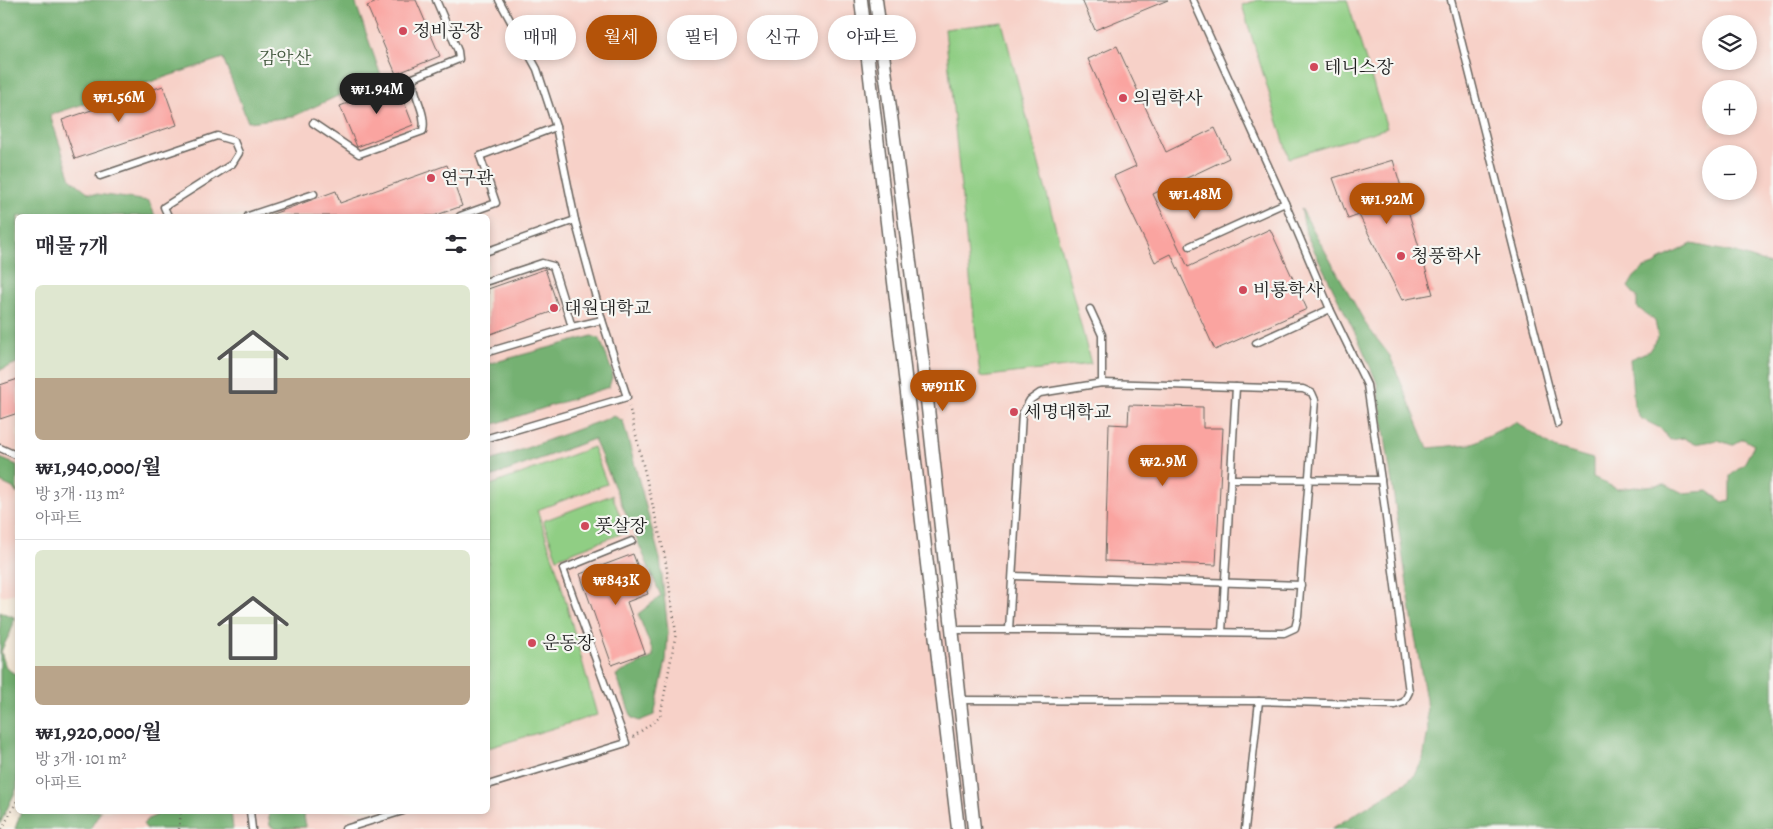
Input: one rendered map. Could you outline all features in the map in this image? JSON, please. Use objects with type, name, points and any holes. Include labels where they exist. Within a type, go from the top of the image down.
[{"type":"street","points":[[861,0],[958,829]]},
{"type":"street","points":[[876,0],[915,300],[974,829]]},
{"type":"street","points":[[896,302],[915,300]]},
{"type":"street","points":[[936,631],[953,630]]},
{"type":"street","points":[[956,810],[972,810]]},
{"type":"lane","points":[[313,123],[359,154],[423,131],[425,121],[413,88],[413,78],[459,59],[458,50],[436,0]]},
{"type":"lane","points":[[490,437],[627,397],[602,320],[575,220],[556,127],[537,69],[499,0]]},
{"type":"lane","points":[[960,700],[1259,701],[1395,705],[1404,702],[1409,692],[1382,480],[1367,385],[1330,309],[1285,203],[1193,0]]},
{"type":"lane","points":[[1451,0],[1558,424]]},
{"type":"lane","points":[[466,214],[496,203],[480,156],[556,127]]},
{"type":"lane","points":[[100,176],[217,136],[234,141],[239,153],[232,164],[164,207],[167,214]]},
{"type":"lane","points":[[254,214],[314,194]]},
{"type":"lane","points":[[1190,246],[1285,203]]},
{"type":"lane","points":[[490,250],[575,220]]},
{"type":"lane","points":[[490,279],[542,263],[553,266],[572,326]]},
{"type":"lane","points":[[1090,308],[1102,335],[1102,383]]},
{"type":"lane","points":[[1256,343],[1330,309]]},
{"type":"lane","points":[[490,351],[572,326],[602,320]]},
{"type":"lane","points":[[953,630],[1284,633],[1295,628],[1298,616],[1310,479],[1315,400],[1312,394],[1303,389],[1102,383],[1040,393],[1030,400],[1022,414],[1009,630]]},
{"type":"lane","points":[[1222,632],[1236,387]]},
{"type":"lane","points":[[0,448],[15,455]]},
{"type":"lane","points":[[1230,479],[1382,480]]},
{"type":"lane","points":[[490,784],[626,743],[563,568],[632,541]]},
{"type":"lane","points":[[1012,576],[1301,585]]},
{"type":"lane","points":[[1245,829],[1259,701]]},
{"type":"lane","points":[[250,814],[252,829]]},
{"type":"lane","points":[[345,829],[393,814]]},
{"type":"path","points":[[626,743],[660,717],[676,633],[665,557],[627,397]]},
{"type":"path","points":[[2,829],[15,805]]},
{"type":"path","points":[[179,829],[180,814]]},
{"type":"shaded area","name":"세명대학교","points":[[355,0],[1773,0],[1773,265],[1736,253],[1644,268],[1637,297],[1637,307],[1655,321],[1658,336],[1649,351],[1630,373],[1634,405],[1639,418],[1660,428],[1670,440],[1684,438],[1695,444],[1718,440],[1732,445],[1743,439],[1755,444],[1744,464],[1730,476],[1730,500],[1723,502],[1708,491],[1683,493],[1665,484],[1617,489],[1593,477],[1593,459],[1554,448],[1516,422],[1471,444],[1428,448],[1390,356],[1367,326],[1302,210],[1377,383],[1426,700],[1428,730],[1423,759],[1415,775],[1404,784],[1331,829],[78,829],[87,814],[490,814],[490,214],[154,214],[149,201],[89,193],[71,179],[49,115],[223,58],[248,122]]},
{"type":"shaded area","points":[[15,364],[15,593],[0,596],[0,370]]},
{"type":"green space","name":"감악산","points":[[0,0],[356,0],[381,76],[292,117],[248,122],[223,58],[50,115],[71,179],[89,193],[149,201],[154,214],[15,214],[15,364],[0,370]]},
{"type":"green space","name":"테니스장","points":[[1258,0],[1347,0],[1387,128],[1289,158],[1242,5]]},
{"type":"green space","points":[[1002,22],[1091,364],[980,377],[945,29]]},
{"type":"green space","points":[[1301,208],[1367,326],[1390,356],[1428,448],[1471,444],[1516,422],[1554,448],[1593,459],[1593,477],[1617,489],[1665,484],[1683,493],[1708,491],[1723,502],[1730,500],[1730,476],[1744,464],[1754,445],[1743,439],[1732,445],[1718,440],[1695,444],[1684,438],[1670,440],[1660,428],[1640,418],[1634,405],[1630,359],[1649,351],[1658,336],[1655,321],[1637,307],[1637,297],[1628,287],[1634,277],[1644,268],[1655,265],[1659,260],[1692,244],[1736,253],[1773,265],[1773,829],[1331,829],[1404,784],[1415,775],[1423,759],[1428,730],[1426,700],[1377,383],[1360,343],[1306,234]]},
{"type":"green space","points":[[592,336],[600,339],[613,374],[609,387],[490,425],[490,363]]},
{"type":"green space","points":[[614,416],[623,421],[660,559],[668,631],[666,661],[654,715],[639,721],[632,718],[616,675],[653,657],[653,652],[638,614],[661,596],[594,439],[490,477],[490,461]]},
{"type":"green space","name":"운동장","points":[[593,447],[607,484],[537,510],[557,570],[597,715],[490,747],[490,485]]},
{"type":"green space","points":[[0,458],[15,464],[15,491],[13,488],[0,482]]},
{"type":"green space","name":"풋살장","points":[[612,495],[626,532],[557,558],[543,521]]},
{"type":"green space","points":[[0,612],[14,617],[14,622],[1,652],[6,668],[15,674],[15,792],[0,824]]},
{"type":"green space","points":[[20,814],[99,814],[90,829],[15,829]]},
{"type":"green space","points":[[159,814],[231,814],[233,829],[147,829],[143,824],[148,819]]},
{"type":"green space","points":[[268,814],[304,814],[306,827],[276,829],[270,826]]},
{"type":"building","name":"정비공장","points":[[382,0],[416,0],[440,56],[396,74],[367,6]]},
{"type":"building","points":[[1082,0],[1168,0],[1095,30]]},
{"type":"building","points":[[1117,46],[1166,152],[1215,128],[1229,158],[1153,194],[1188,267],[1270,229],[1307,309],[1215,350],[1171,254],[1155,262],[1114,176],[1136,166],[1088,59]]},
{"type":"building","points":[[397,84],[413,125],[357,147],[340,106]]},
{"type":"building","points":[[163,86],[177,125],[75,159],[62,120]]},
{"type":"building","name":"청풍학사","points":[[1393,160],[1433,294],[1402,300],[1359,215],[1348,219],[1333,178]]},
{"type":"building","name":"연구관","points":[[447,165],[462,206],[440,214],[273,214],[336,191],[340,203]]},
{"type":"building","points":[[545,269],[559,309],[490,334],[490,288]]},
{"type":"building","points":[[15,380],[15,414],[0,419],[0,385]]},
{"type":"building","points":[[1129,405],[1203,407],[1203,428],[1223,428],[1216,565],[1105,561],[1109,424],[1128,425]]},
{"type":"building","points":[[633,554],[648,594],[627,602],[645,653],[612,665],[580,574]]},
{"type":"place","name":"정비공장","points":[[403,31]]},
{"type":"place","name":"테니스장","points":[[1314,67]]},
{"type":"place","name":"의림학사","points":[[1123,98]]},
{"type":"place","name":"연구관","points":[[431,178]]},
{"type":"place","name":"청풍학사","points":[[1401,256]]},
{"type":"place","name":"비룡학사","points":[[1243,290]]},
{"type":"place","name":"대원대학교","points":[[554,308]]},
{"type":"place","name":"세명대학교","points":[[1014,412]]},
{"type":"place","name":"풋살장","points":[[585,526]]},
{"type":"place","name":"운동장","points":[[532,643]]}]
